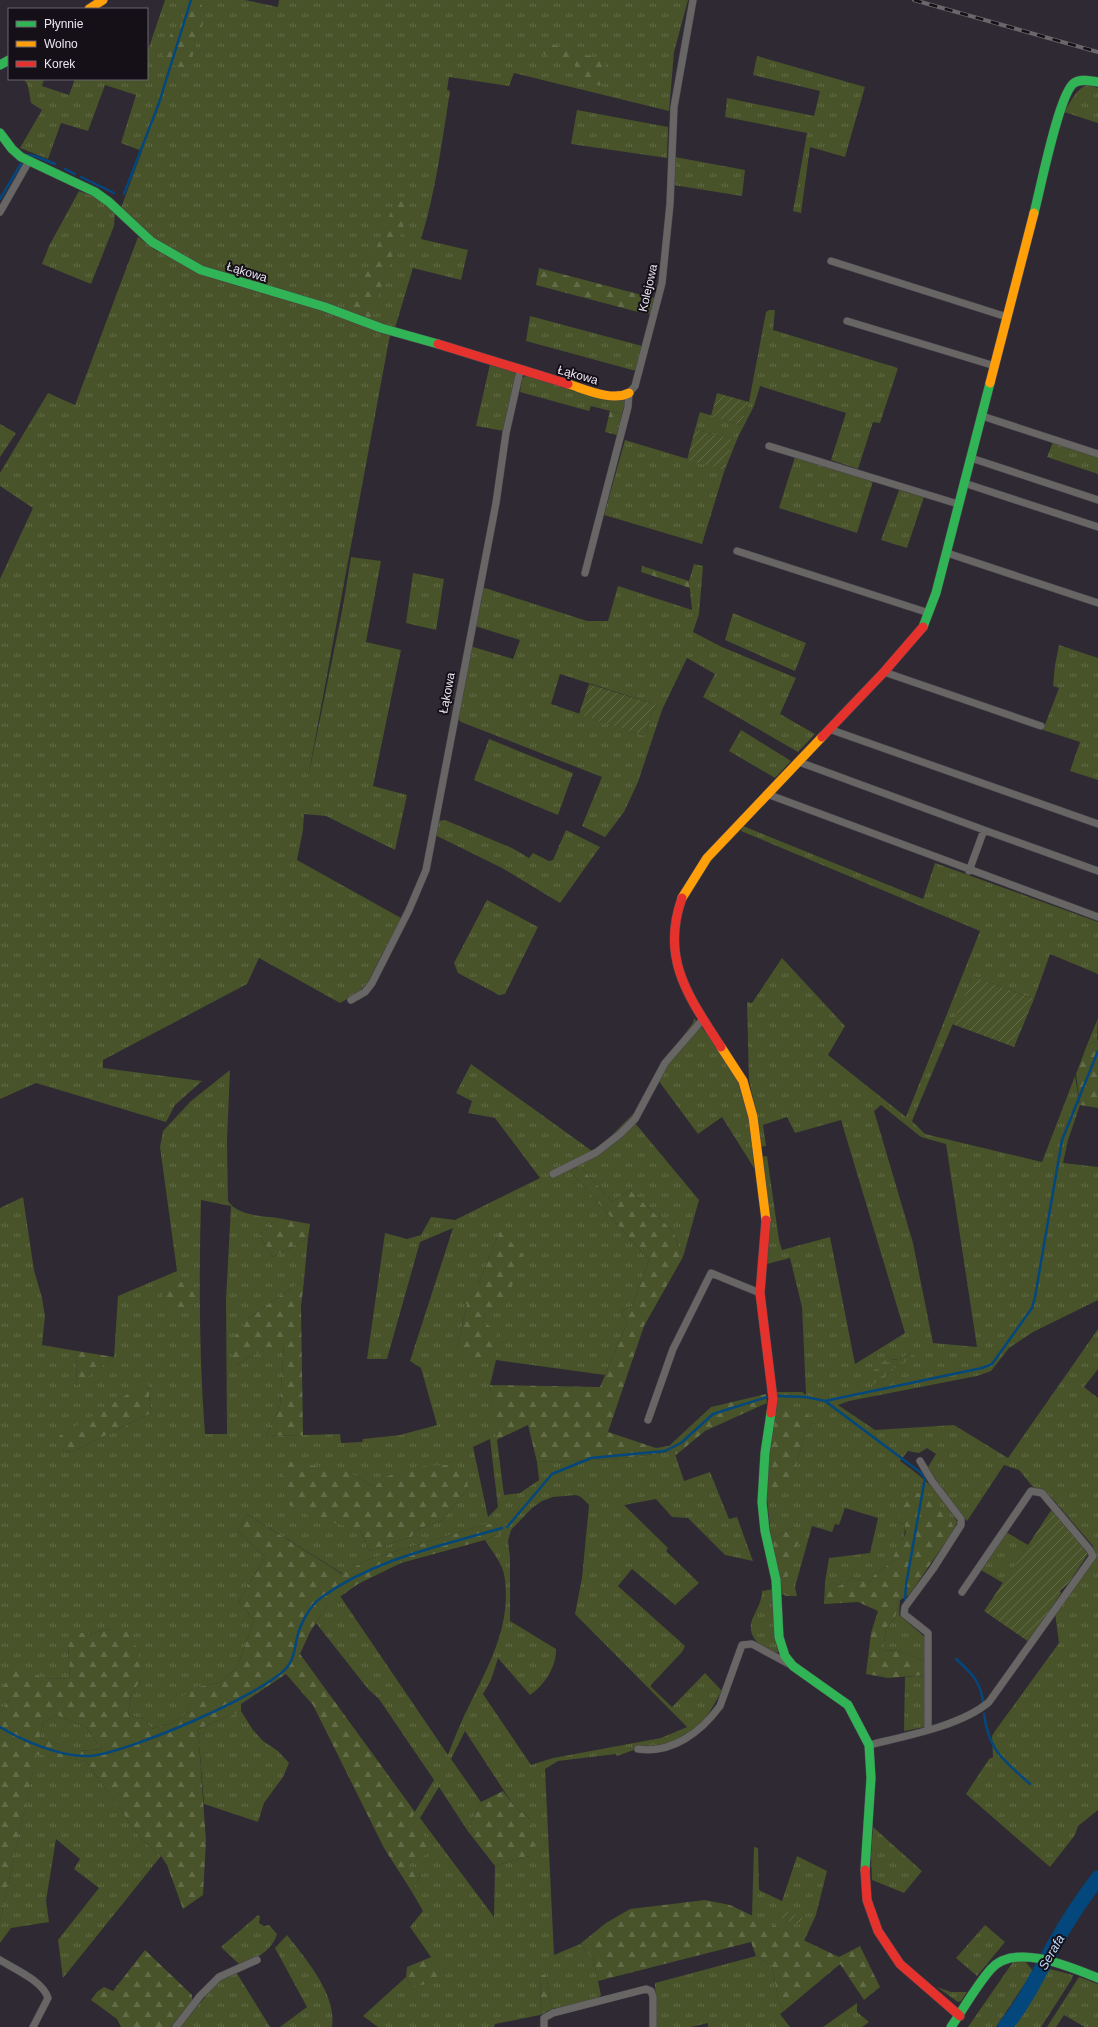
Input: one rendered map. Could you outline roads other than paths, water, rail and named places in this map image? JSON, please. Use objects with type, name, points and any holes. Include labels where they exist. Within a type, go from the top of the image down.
[{"type":"street","points":[[90,8],[102,0]]},
{"type":"street","name":"Kolejowa","points":[[585,573],[628,407],[629,393],[635,386],[662,283],[670,204],[674,107],[693,0]]},
{"type":"street","points":[[793,1666],[785,1656],[779,1637],[776,1580],[765,1531],[762,1502],[763,1470],[773,1399],[760,1293],[767,1226],[750,1101],[745,1086],[732,1062],[703,1019],[684,986],[678,965],[673,937],[675,917],[683,894],[694,875],[722,841],[884,672],[923,627],[947,553],[958,504],[1065,98],[1070,87],[1077,80],[1084,79],[1098,82]]},
{"type":"street","name":"Łąkowa","points":[[0,133],[12,149],[29,161],[95,192],[109,202],[152,242],[176,258],[201,270],[325,307],[381,328],[459,350],[520,371],[604,394],[623,396],[629,393]]},
{"type":"street","points":[[0,212],[29,161]]},
{"type":"street","points":[[831,261],[1007,317]]},
{"type":"street","points":[[846,321],[995,366]]},
{"type":"street","name":"Łąkowa","points":[[351,1000],[364,992],[372,982],[409,910],[426,870],[496,503],[506,433],[520,371]]},
{"type":"street","points":[[982,416],[1098,454]]},
{"type":"street","points":[[769,446],[958,504]]},
{"type":"street","points":[[971,458],[1098,500]]},
{"type":"street","points":[[964,483],[1098,527]]},
{"type":"street","points":[[737,552],[928,613]]},
{"type":"street","points":[[947,553],[1098,603]]},
{"type":"street","points":[[884,672],[1041,726]]},
{"type":"street","points":[[829,729],[1098,824]]},
{"type":"street","points":[[799,762],[1098,871]]},
{"type":"street","points":[[768,794],[1098,917]]},
{"type":"street","points":[[969,870],[984,830]]},
{"type":"street","points":[[553,1174],[596,1152],[620,1134],[630,1124],[644,1105],[666,1063],[703,1019]]},
{"type":"street","points":[[648,1420],[673,1349],[711,1273],[760,1293]]},
{"type":"street","points":[[920,1461],[932,1481],[961,1519],[961,1525],[933,1569],[905,1607],[904,1614],[928,1633],[928,1729]]},
{"type":"street","points":[[869,1745],[928,1729],[963,1718],[981,1710],[990,1702],[1092,1556],[1090,1550],[1042,1493],[1031,1491],[962,1592]]},
{"type":"street","points":[[638,1749],[646,1750],[680,1742],[705,1723],[720,1706],[742,1645],[752,1644],[793,1666],[848,1705],[869,1745],[871,1778],[865,1851],[867,1900],[878,1931],[900,1964],[960,2016]]},
{"type":"street","points":[[951,2027],[996,1964],[1015,1956],[1026,1956],[1075,1969],[1098,1978]]},
{"type":"street","points":[[0,1960],[35,1982],[46,1993],[48,1998],[32,2027]]},
{"type":"street","points":[[176,2027],[200,1996],[220,1977],[257,1960]]},
{"type":"street","points":[[544,2027],[544,2018],[553,2013],[646,1989],[651,1991],[653,1997],[653,2027]]},
{"type":"waterway","points":[[124,194],[159,103],[191,0]]},
{"type":"waterway","points":[[27,155],[35,156],[55,164]]},
{"type":"waterway","points":[[0,199],[21,164]]},
{"type":"waterway","points":[[65,169],[75,174]]},
{"type":"waterway","points":[[81,177],[114,193]]},
{"type":"waterway","points":[[778,1396],[806,1397],[825,1401],[982,1368],[992,1364],[1032,1308],[1062,1140],[1098,1051]]},
{"type":"waterway","points":[[507,1527],[552,1474],[591,1458],[665,1451],[681,1443],[713,1414],[767,1397]]},
{"type":"waterway","points":[[825,1401],[920,1472],[925,1478],[906,1585],[905,1602]]},
{"type":"waterway","points":[[0,1727],[31,1743],[54,1751],[77,1756],[88,1756],[106,1753],[131,1745],[194,1721],[253,1691],[275,1678],[288,1666],[293,1656],[300,1627],[306,1615],[318,1600],[342,1584],[386,1563],[502,1528]]},
{"type":"waterway","points":[[956,1659],[974,1678],[980,1688],[983,1702]]},
{"type":"waterway","points":[[984,1714],[986,1727],[994,1747],[1005,1761],[1030,1784]]},
{"type":"waterway","name":"Serafa","points":[[1005,2027],[1037,1977],[1069,1919],[1098,1878]]},
{"type":"railway","points":[[914,0],[1098,52]]}]
